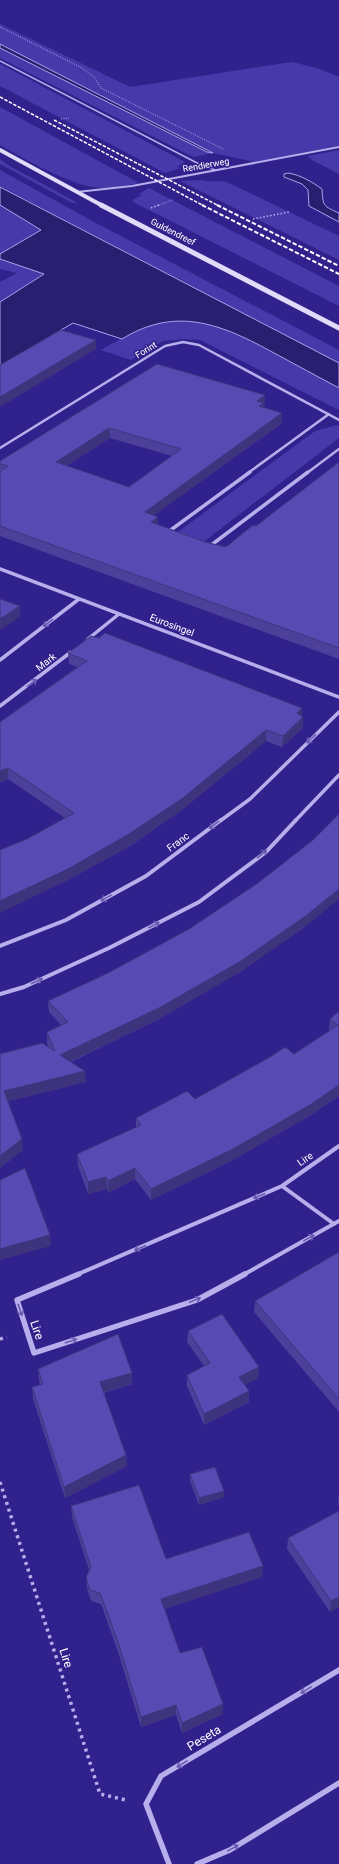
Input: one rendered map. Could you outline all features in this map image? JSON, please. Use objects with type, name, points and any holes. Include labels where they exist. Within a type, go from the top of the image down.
[{"type":"street","name":"Rendierweg","points":[[76,192],[108,190],[339,147]]},
{"type":"street","name":"Guldendreef","points":[[0,150],[76,192],[339,328]]},
{"type":"street","name":"Forint","points":[[0,448],[165,346],[183,342],[199,345],[339,420]]},
{"type":"street","points":[[164,534],[329,414]]},
{"type":"street","points":[[206,549],[339,449]]},
{"type":"street","name":"Eurosingel","points":[[0,569],[339,697]]},
{"type":"street","points":[[0,660],[79,599]]},
{"type":"street","points":[[84,642],[119,614]]},
{"type":"street","name":"Mark","points":[[0,706],[72,651]]},
{"type":"street","name":"Franc","points":[[0,946],[66,920],[146,876],[250,799],[339,712]]},
{"type":"street","points":[[0,994],[24,987],[109,948],[199,902],[266,852],[339,775]]},
{"type":"street","name":"Lire","points":[[339,1146],[282,1186],[17,1300],[34,1352],[197,1300],[339,1221]]},
{"type":"street","points":[[282,1186],[334,1224]]},
{"type":"street","name":"Peseta","points":[[146,1804],[161,1776],[339,1670]]},
{"type":"street","points":[[197,1864],[230,1850],[339,1784]]},
{"type":"street","points":[[146,1804],[169,1864]]},
{"type":"lane","points":[[0,61],[192,160],[215,170]]},
{"type":"path","points":[[0,27],[82,68],[94,77],[101,88],[252,164]]},
{"type":"path","points":[[146,209],[172,200]]},
{"type":"path","points":[[253,219],[289,212]]},
{"type":"path","name":"Lire","points":[[0,1482],[100,1794],[146,1804]]},
{"type":"shaded area","points":[[0,24],[130,87],[292,62],[317,68],[339,77],[339,146],[255,162],[213,153],[193,157],[0,58],[0,48],[211,153],[0,44]]},
{"type":"shaded area","points":[[0,44],[213,153],[207,152],[0,48]]},
{"type":"shaded area","points":[[0,64],[185,162],[177,167],[181,168],[165,173],[0,86]]},
{"type":"shaded area","points":[[0,107],[139,183],[107,188],[90,186],[64,178],[23,158],[0,145]]},
{"type":"shaded area","points":[[339,150],[339,174],[312,160],[308,156]]},
{"type":"shaded area","points":[[0,159],[8,165],[78,203],[72,203],[0,164]]},
{"type":"shaded area","points":[[0,170],[94,222],[339,350],[339,363],[0,186]]},
{"type":"shaded area","points":[[288,173],[302,177],[322,189],[325,205],[339,213],[339,222],[309,206],[308,190],[302,184],[284,177],[284,174]]},
{"type":"shaded area","points":[[202,180],[227,182],[339,236],[339,260],[180,181]]},
{"type":"shaded area","points":[[0,187],[339,363],[339,388],[236,334],[218,327],[181,321],[162,323],[142,329],[122,339],[73,323],[0,366],[0,302],[44,274],[0,259],[0,254],[41,230],[0,205]]},
{"type":"shaded area","points":[[149,188],[339,286],[339,306],[135,203],[132,200],[142,195],[139,194]]},
{"type":"shaded area","points":[[0,205],[41,230],[0,254]]},
{"type":"shaded area","points":[[0,259],[44,273],[0,302],[0,282],[17,273],[0,269]]},
{"type":"shaded area","points":[[166,322],[200,322],[223,328],[246,338],[339,388],[339,410],[200,340],[183,339],[163,341],[131,360],[101,350],[146,327]]},
{"type":"shaded area","points":[[337,425],[339,427],[339,438],[202,543],[175,534],[315,431]]},
{"type":"building","points":[[61,330],[96,340],[0,397],[0,365]]},
{"type":"building","points":[[157,364],[265,395],[257,401],[264,403],[259,406],[282,413],[145,512],[158,517],[151,522],[205,542],[226,547],[253,525],[256,526],[339,462],[339,648],[0,526],[0,472],[8,466],[0,464],[0,461]],"holes":[[[109,428],[181,449],[129,487],[56,462]]]},
{"type":"building","points":[[0,599],[20,606],[0,619]]},
{"type":"building","points":[[105,633],[302,708],[297,713],[303,717],[283,736],[266,730],[183,798],[129,834],[68,869],[0,901],[0,850],[27,839],[74,813],[8,768],[0,771],[0,722],[87,661],[68,653],[91,636],[99,638]]},
{"type":"building","points":[[339,814],[339,889],[307,915],[241,961],[159,1008],[60,1055],[85,1071],[4,1091],[22,1139],[0,1156],[0,1054],[42,1043],[55,1051],[47,1032],[68,1022],[48,1001],[108,973],[189,929],[258,883],[313,840]]},
{"type":"building","points":[[339,1011],[339,1085],[310,1105],[233,1149],[151,1189],[135,1168],[108,1181],[106,1177],[88,1182],[77,1154],[141,1125],[136,1118],[187,1091],[195,1099],[285,1047],[294,1054],[338,1025],[330,1019]]},
{"type":"building","points":[[25,1168],[50,1235],[0,1249],[0,1180]]},
{"type":"building","points":[[339,1252],[339,1399],[255,1301]]},
{"type":"building","points":[[222,1314],[259,1367],[239,1377],[249,1391],[204,1414],[187,1375],[210,1363],[188,1331]]},
{"type":"building","points":[[118,1334],[132,1373],[100,1382],[126,1455],[64,1487],[32,1387],[43,1384],[38,1369]]},
{"type":"building","points":[[215,1467],[224,1491],[199,1498],[190,1474]]},
{"type":"building","points":[[139,1485],[166,1559],[249,1532],[263,1566],[161,1599],[180,1653],[202,1647],[223,1704],[182,1723],[176,1705],[141,1717],[118,1642],[100,1593],[90,1590],[86,1577],[91,1567],[71,1506]]},
{"type":"building","points":[[339,1511],[339,1597],[331,1601],[288,1538]]},
{"type":"railway","points":[[0,97],[204,206]]},
{"type":"railway","points":[[54,120],[219,206]]},
{"type":"railway","points":[[202,205],[339,274]]},
{"type":"railway","points":[[219,206],[339,266]]}]
